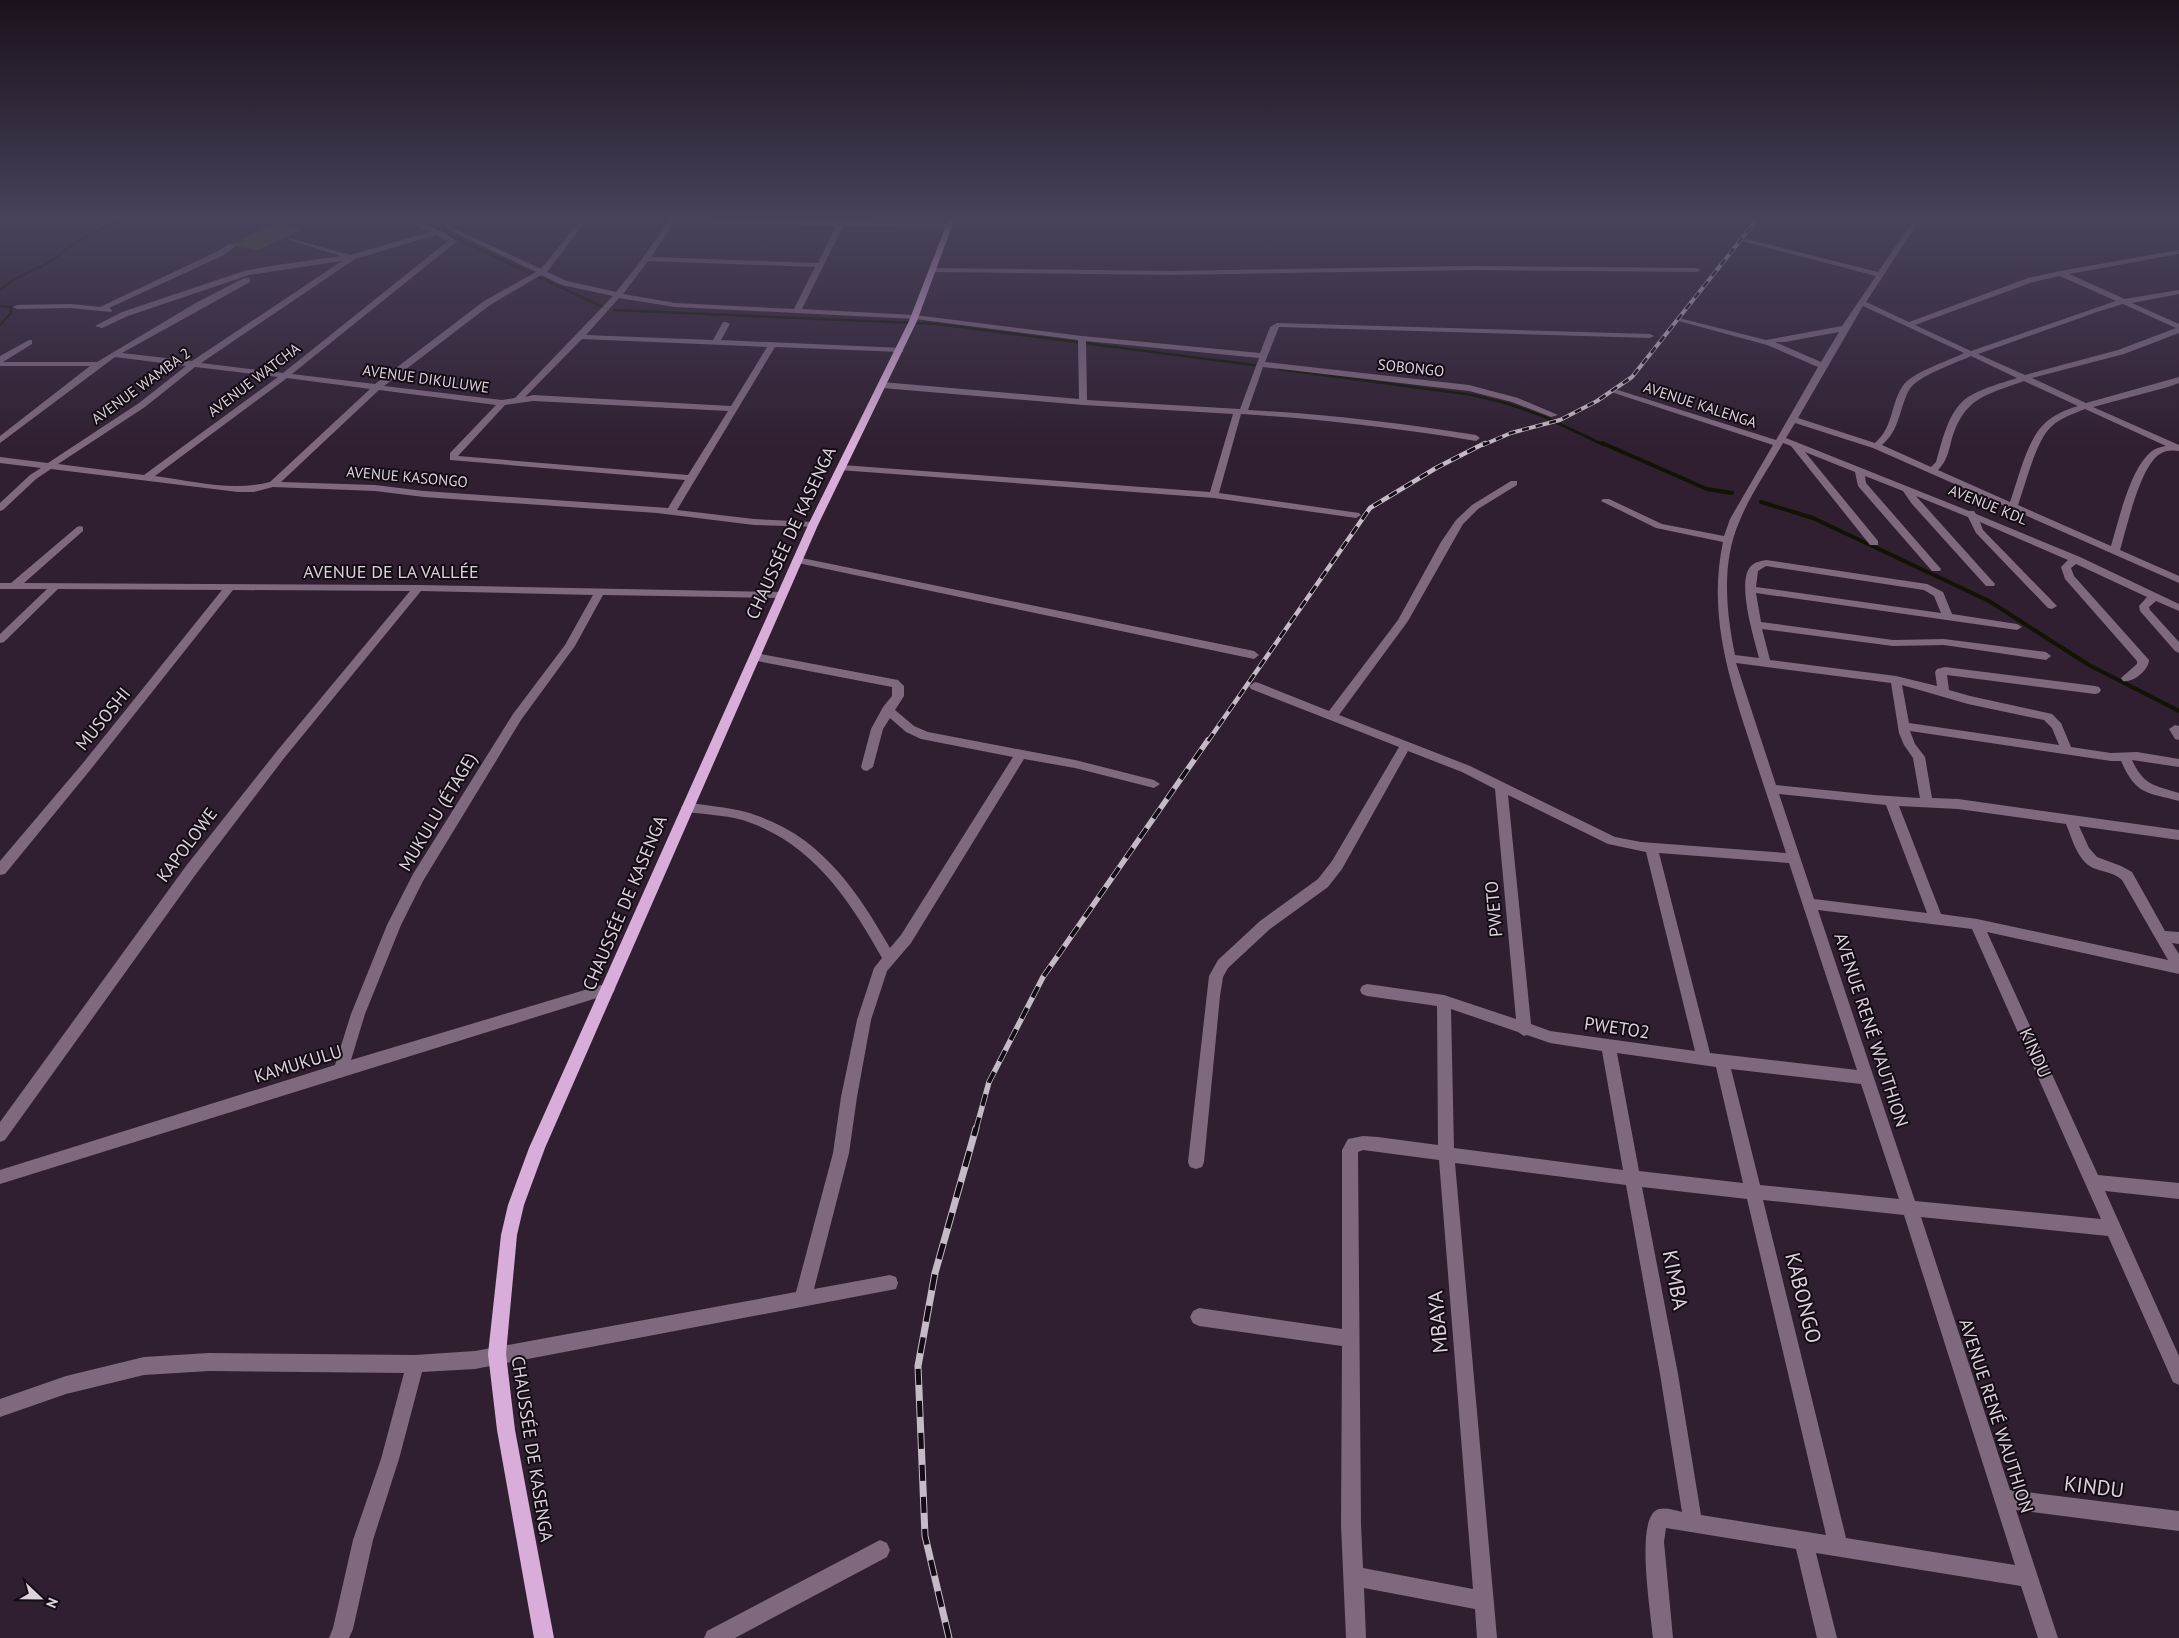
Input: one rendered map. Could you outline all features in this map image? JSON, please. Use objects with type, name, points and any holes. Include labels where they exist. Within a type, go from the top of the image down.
[{"type":"main road","name":"CHAUSSÉE DE KASENGA","points":[[544,1638],[506,1430],[497,1354],[508,1235],[516,1205],[537,1148],[687,807],[756,657],[797,560],[900,350],[923,294]]},
{"type":"street","points":[[101,309],[132,294]]},
{"type":"street","points":[[99,326],[125,314],[183,294]]},
{"type":"street","points":[[0,440],[97,364],[219,294]]},
{"type":"street","name":"AVENUE WAMBA 2","points":[[0,508],[20,488],[49,466],[142,405],[195,363],[297,294]]},
{"type":"street","name":"AVENUE WATCHA","points":[[146,478],[286,375],[387,294]]},
{"type":"street","points":[[273,484],[378,386],[487,303],[502,294]]},
{"type":"street","points":[[797,311],[805,294]]},
{"type":"street","name":"AVENUE RENÉ WAUTHION","points":[[1868,294],[1822,366],[1793,419],[1784,442],[1735,519],[1727,540],[1721,602],[1730,658],[1771,789],[1910,1209],[2048,1638]]},
{"type":"street","points":[[1910,324],[1991,294]]},
{"type":"street","points":[[2107,294],[2179,328]]},
{"type":"street","points":[[1876,446],[1888,436],[1899,404],[1911,382],[1972,353],[2097,309],[2165,294]]},
{"type":"street","points":[[520,398],[582,337],[618,295]]},
{"type":"street","name":"SOBONGO","points":[[618,295],[686,306],[797,311],[913,321],[1082,338],[1263,360],[1469,388],[1506,397],[1554,415]]},
{"type":"street","points":[[1862,303],[2085,407],[2178,447]]},
{"type":"street","points":[[17,307],[70,306],[125,314]]},
{"type":"street","points":[[1679,320],[1755,338],[1799,354],[1822,366]]},
{"type":"street","points":[[716,342],[726,324]]},
{"type":"street","points":[[1214,495],[1240,411],[1263,360],[1274,327],[1281,324],[1650,336]]},
{"type":"street","points":[[1755,338],[1785,340],[1845,328]]},
{"type":"street","points":[[1933,470],[1940,462],[1953,422],[1966,403],[1992,390],[2026,378],[2121,352],[2179,328]]},
{"type":"street","points":[[582,337],[900,350]]},
{"type":"street","points":[[1082,338],[1084,402]]},
{"type":"street","points":[[0,360],[29,342]]},
{"type":"street","points":[[671,511],[736,409],[773,344]]},
{"type":"street","name":"AVENUE DIKULUWE","points":[[113,354],[502,403],[520,398],[736,409]]},
{"type":"street","points":[[0,364],[97,364]]},
{"type":"street","points":[[2013,506],[2040,436],[2047,425],[2054,419],[2085,407],[2157,389],[2179,380]]},
{"type":"street","points":[[882,384],[1084,402],[1240,411],[1368,422],[1476,438]]},
{"type":"street","name":"AVENUE KALENGA","points":[[1615,392],[1784,442]]},
{"type":"street","points":[[502,403],[453,455],[453,458],[691,478]]},
{"type":"street","points":[[1793,419],[1876,446],[2115,550],[2179,580]]},
{"type":"street","points":[[1784,442],[1874,543]]},
{"type":"street","name":"AVENUE KDL","points":[[1784,442],[1971,513],[2076,559],[2179,608]]},
{"type":"street","points":[[2115,550],[2137,484],[2149,460],[2156,452],[2178,447]]},
{"type":"street","name":"AVENUE KASONGO","points":[[0,460],[244,489],[256,489],[273,484],[375,488],[424,494],[671,511],[754,522],[813,525]]},
{"type":"street","points":[[842,468],[1214,495],[1356,515]]},
{"type":"street","points":[[1859,469],[1861,484],[1936,569]]},
{"type":"street","points":[[1331,717],[1403,621],[1459,522],[1475,507],[1514,483]]},
{"type":"street","points":[[1905,488],[1915,502],[1990,584]]},
{"type":"street","points":[[1606,501],[1660,526],[1727,540]]},
{"type":"street","points":[[1971,513],[1979,530],[2052,606]]},
{"type":"street","points":[[14,586],[80,529]]},
{"type":"street","points":[[2076,559],[2066,567],[2069,577],[2143,660],[2143,665],[2128,678]]},
{"type":"street","points":[[797,560],[1254,655]]},
{"type":"street","points":[[1765,662],[1750,589],[1752,572],[1766,563],[1928,587],[1939,594],[1947,616]]},
{"type":"street","name":"AVENUE DE LA VALLÉE","points":[[0,586],[418,588],[782,595]]},
{"type":"street","points":[[0,640],[55,587]]},
{"type":"street","name":"MUSOSHI","points":[[0,870],[87,766],[230,587]]},
{"type":"street","name":"KAPOLOWE","points":[[0,1136],[191,870],[282,754],[418,588]]},
{"type":"street","points":[[1750,589],[2017,627]]},
{"type":"street","name":"MUKULU (ÉTAGE)","points":[[341,1070],[358,1014],[394,925],[418,878],[507,731],[570,646],[600,591]]},
{"type":"street","points":[[2155,596],[2146,602],[2144,606],[2145,611],[2179,649]]},
{"type":"street","points":[[1756,624],[1893,643],[1944,642],[2046,656]]},
{"type":"street","points":[[756,657],[894,683],[898,686],[900,693],[887,710],[873,740],[867,767]]},
{"type":"street","points":[[1730,658],[1896,680],[2048,717],[2055,723],[2067,750]]},
{"type":"street","points":[[1944,693],[1941,672],[1945,671],[2095,690]]},
{"type":"street","points":[[1896,680],[1907,739],[1918,756],[1927,802]]},
{"type":"street","points":[[1254,686],[1466,769],[1612,841],[1651,847],[1795,859]]},
{"type":"street","points":[[887,710],[910,729],[925,736],[1075,764],[1154,784]]},
{"type":"street","points":[[1904,726],[2111,756],[2124,755],[2179,763]]},
{"type":"street","points":[[1196,1162],[1216,976],[1223,964],[1265,925],[1323,883],[1328,877],[1337,865],[1405,746]]},
{"type":"street","points":[[803,1299],[841,1153],[849,1097],[864,1020],[881,968],[906,939],[1021,754]]},
{"type":"street","points":[[2124,755],[2138,783],[2153,790],[2179,797]]},
{"type":"street","name":"PWETO","points":[[1500,786],[1524,1030]]},
{"type":"street","points":[[1771,789],[1891,801],[1927,802],[2179,835]]},
{"type":"street","points":[[1891,801],[1936,919]]},
{"type":"street","points":[[687,807],[752,818],[783,833],[814,853],[835,874],[865,916],[889,958]]},
{"type":"street","points":[[2070,820],[2090,859],[2097,864],[2115,869],[2127,876],[2179,967]]},
{"type":"street","points":[[1651,847],[1704,1059]]},
{"type":"street","points":[[1810,904],[1977,924],[2179,967]]},
{"type":"street","name":"KINDU","points":[[1977,924],[2179,1376]]},
{"type":"street","points":[[2161,936],[2179,938]]},
{"type":"street","name":"KAMUKULU","points":[[0,1177],[608,989]]},
{"type":"street","name":"PWETO2","points":[[1367,990],[1444,1001],[1524,1030],[1550,1037],[1704,1059],[1867,1078]]},
{"type":"street","name":"MBAYA","points":[[1444,1001],[1446,1155],[1487,1638]]},
{"type":"street","name":"KIMBA","points":[[1608,1046],[1693,1523]]},
{"type":"street","name":"KABONGO","points":[[1722,1061],[1838,1546]]},
{"type":"street","points":[[1356,1638],[1351,1525],[1350,1150],[1357,1143],[1633,1179],[1910,1209],[2113,1228]]},
{"type":"street","points":[[2093,1182],[2179,1191]]},
{"type":"street","points":[[0,1408],[66,1385],[144,1366],[209,1362],[415,1364],[475,1360],[497,1354],[890,1283]]},
{"type":"street","points":[[1199,1317],[1351,1340]]},
{"type":"street","points":[[339,1638],[344,1629],[363,1540],[390,1459],[415,1364]]},
{"type":"street","name":"KINDU","points":[[2003,1499],[2179,1521]]},
{"type":"street","points":[[1664,1638],[1654,1542],[1656,1524],[1662,1518],[2028,1577]]},
{"type":"street","points":[[1804,1541],[1827,1638]]},
{"type":"street","points":[[714,1638],[880,1550]]},
{"type":"street","points":[[1354,1576],[1485,1601]]},
{"type":"waterway","points":[[576,294],[605,308]]},
{"type":"waterway","points":[[0,306],[11,307],[11,313],[0,325]]},
{"type":"waterway","points":[[614,310],[937,324],[1261,366]]},
{"type":"waterway","points":[[1279,369],[1473,395],[1509,404],[1545,417],[1604,445]]},
{"type":"waterway","points":[[1602,443],[1707,489],[1732,493]]},
{"type":"waterway","points":[[1761,502],[1813,518],[1989,601],[2089,665],[2179,711]]},
{"type":"railway","points":[[1483,445],[1511,433],[1560,420],[1597,401],[1632,377],[1697,294]]},
{"type":"railway","points":[[1208,741],[1370,508],[1436,468],[1485,443]]},
{"type":"railway","points":[[976,1129],[989,1082],[1043,977],[1208,740]]},
{"type":"railway","points":[[949,1638],[925,1536],[918,1366],[935,1273],[976,1128]]}]
